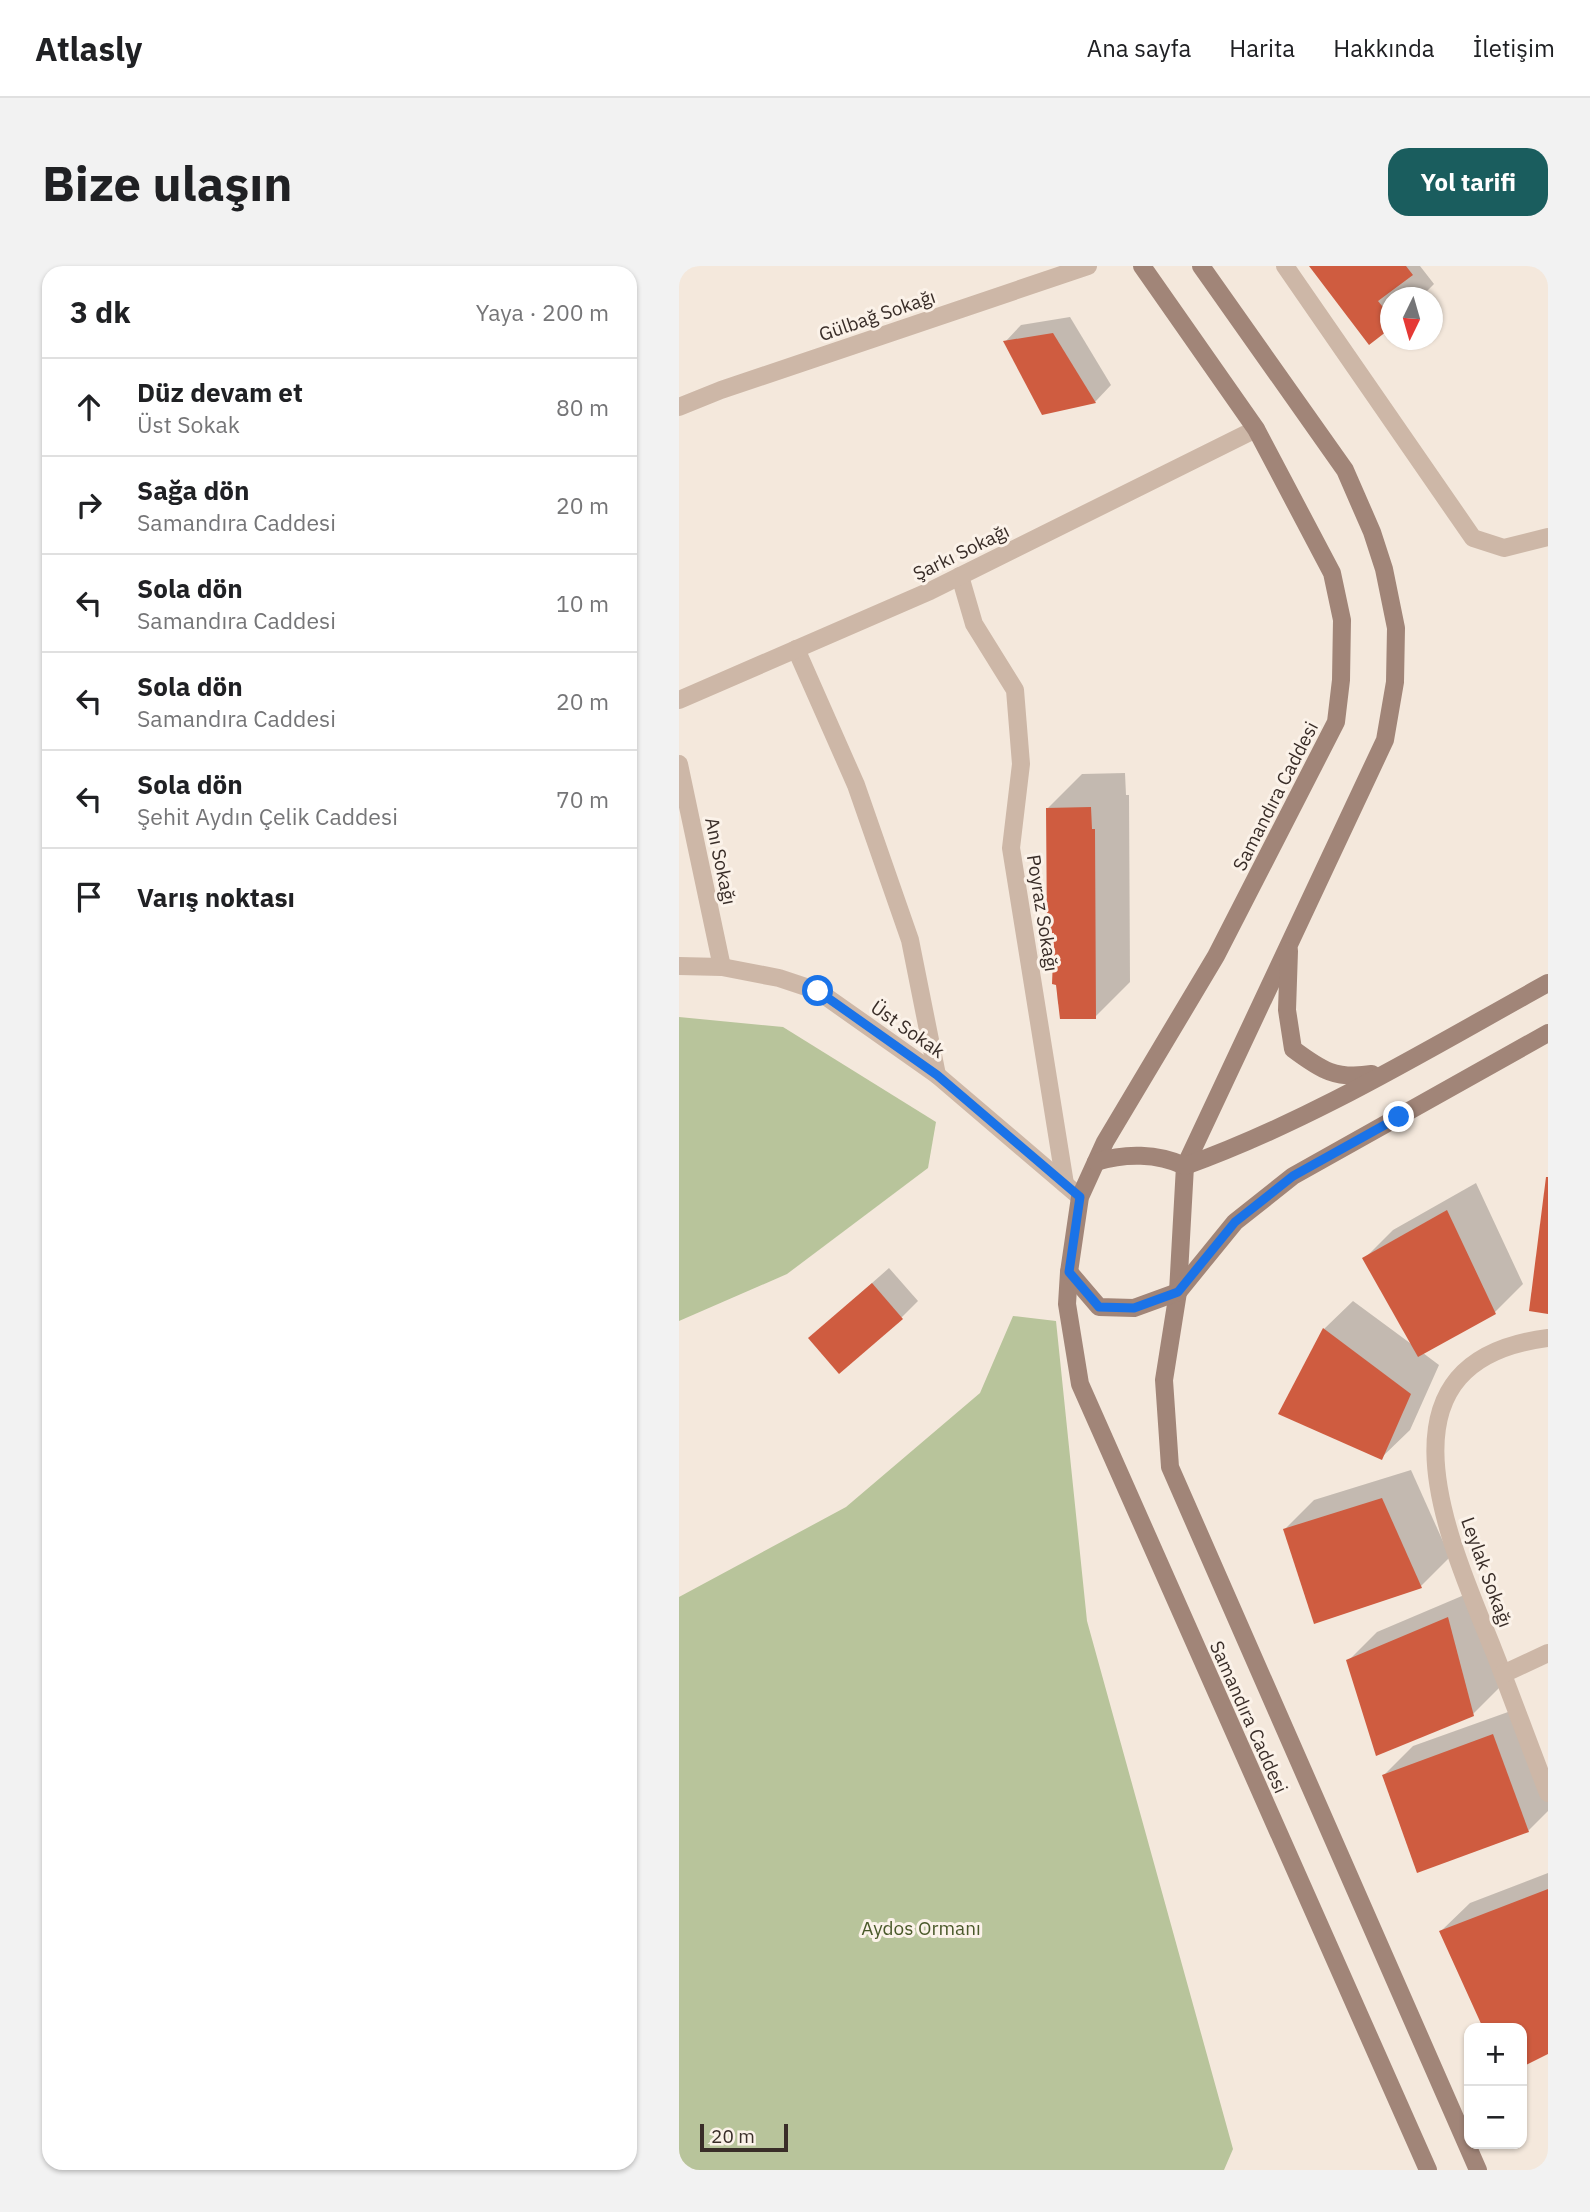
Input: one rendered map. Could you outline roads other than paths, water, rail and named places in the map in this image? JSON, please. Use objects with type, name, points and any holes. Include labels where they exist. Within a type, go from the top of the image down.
[{"type":"main road","name":"Samandıra Caddesi","points":[[1142,266],[1256,429],[1332,573],[1342,621],[1342,680],[1336,722],[1216,956],[1096,1162],[1080,1197],[1067,1304],[1080,1384],[1428,2170]]},
{"type":"main road","name":"Samandıra Caddesi","points":[[1201,266],[1345,470],[1384,569],[1396,628],[1395,682],[1385,740],[1185,1166],[1178,1292],[1164,1380],[1170,1467],[1478,2170]]},
{"type":"main road","points":[[1290,941],[1287,1010],[1293,1049],[1323,1071],[1354,1077],[1386,1072]]},
{"type":"main road","points":[[1096,1162],[1115,1156],[1142,1156],[1169,1158],[1185,1166],[1308,1113],[1548,984]]},
{"type":"main road","points":[[1069,1272],[1099,1307],[1134,1308],[1178,1292],[1235,1222],[1293,1176],[1548,1032]]},
{"type":"street","name":"Gülbağ Sokağı","points":[[679,408],[721,390],[1089,266]]},
{"type":"street","points":[[1285,266],[1473,538],[1504,548],[1548,537]]},
{"type":"street","name":"Şarkı Sokağı","points":[[679,700],[960,576],[1256,429]]},
{"type":"street","name":"Poyraz Sokağı","points":[[960,576],[974,624],[1014,690],[1021,764],[1011,848],[1065,1184]]},
{"type":"street","points":[[796,649],[856,785],[910,940],[937,1075]]},
{"type":"street","name":"Anı Sokağı","points":[[679,764],[722,967]]},
{"type":"street","name":"Üst Sokak","points":[[679,966],[722,967],[779,978],[818,991],[937,1075],[1080,1197]]},
{"type":"street","name":"Leylak Sokağı","points":[[1548,1338],[1516,1342],[1483,1357],[1458,1381],[1441,1409],[1433,1439],[1434,1471],[1453,1550],[1548,1793]]},
{"type":"street","points":[[1503,1674],[1548,1653]]},
{"type":"park label","name":"Aydos Ormanı","points":[[921,1928]]}]
